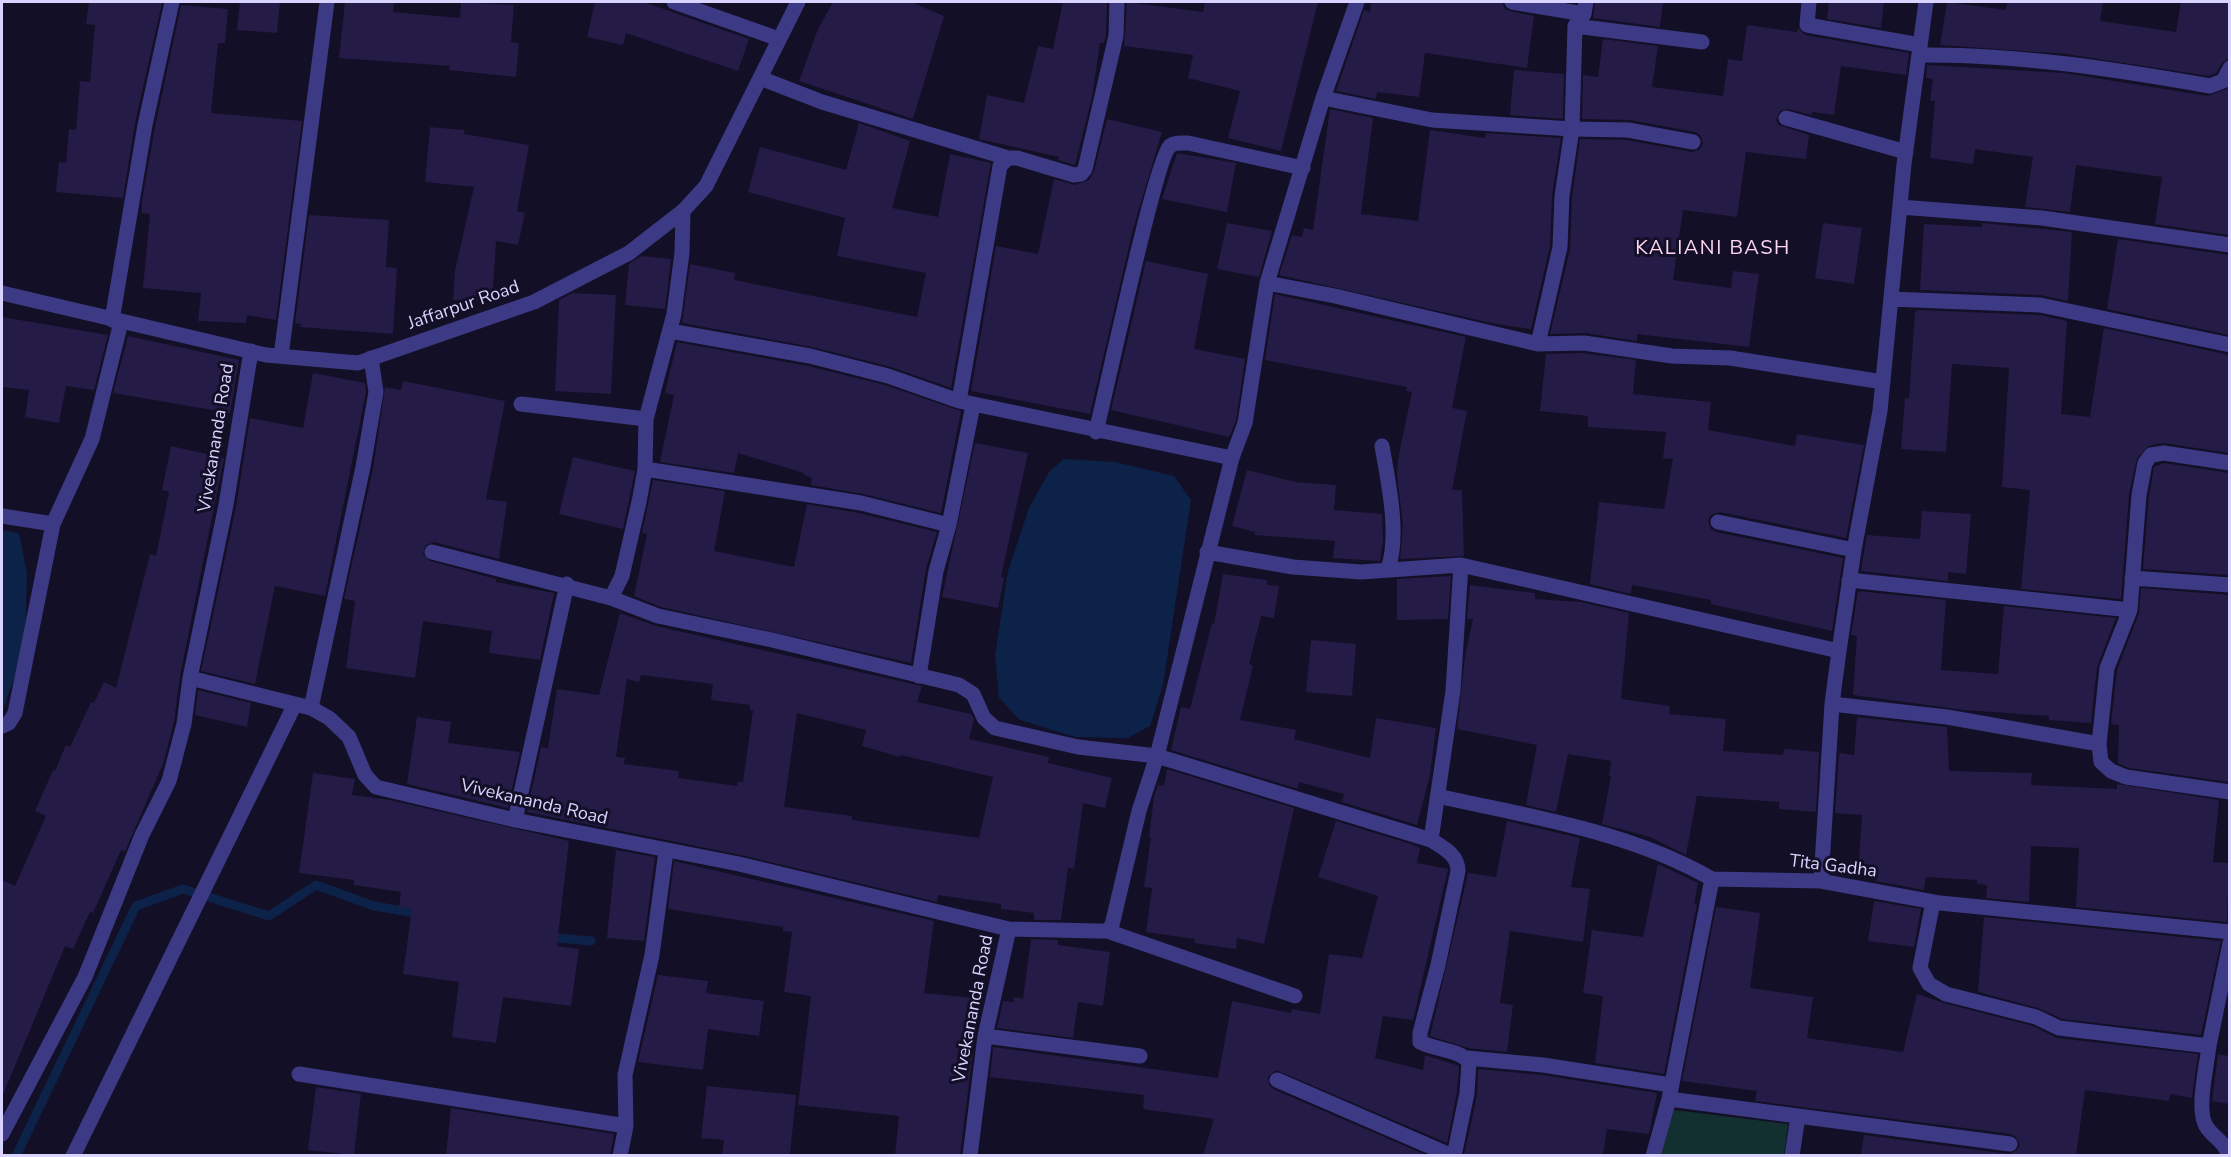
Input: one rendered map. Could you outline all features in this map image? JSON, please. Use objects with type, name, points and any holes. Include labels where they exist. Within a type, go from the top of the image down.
[{"type":"street","points":[[2,726],[9,723],[15,713],[53,524],[92,439],[117,321],[145,125],[172,2]]},
{"type":"street","points":[[281,356],[327,2]]},
{"type":"street","points":[[674,2],[779,39]]},
{"type":"street","name":"Jaffarpur Road","points":[[2,293],[250,351],[358,363],[534,302],[629,253],[683,211],[706,186],[798,2]]},
{"type":"street","points":[[760,78],[822,102],[1008,158],[1017,158],[1074,175],[1081,174],[1085,170],[1116,36],[1117,2]]},
{"type":"street","points":[[1107,931],[1112,925],[1139,811],[1157,756],[1232,458],[1245,423],[1267,283],[1323,98],[1356,2]]},
{"type":"street","points":[[1512,2],[1582,14],[1702,42]]},
{"type":"street","points":[[1809,2],[1807,25],[1919,50],[2080,67],[2210,86],[2223,81],[2229,69]]},
{"type":"street","points":[[1821,881],[1832,704],[1854,550],[1880,411],[1905,152],[1926,2]]},
{"type":"street","points":[[1538,344],[1560,247],[1562,196],[1572,129],[1582,14]]},
{"type":"street","points":[[1323,98],[1432,120],[1572,129],[1628,130],[1693,142]]},
{"type":"street","points":[[1786,118],[1905,152]]},
{"type":"street","points":[[1096,432],[1146,222],[1163,158],[1169,146],[1176,143],[1188,143],[1303,168]]},
{"type":"street","points":[[919,676],[936,571],[949,525],[1000,166],[1008,158]]},
{"type":"street","points":[[1900,207],[2042,218],[2229,244]]},
{"type":"street","points":[[611,598],[622,576],[645,469],[646,419],[670,332],[682,253],[683,211]]},
{"type":"street","points":[[1267,283],[1335,296],[1538,344],[1584,343],[1672,356],[1730,358],[1883,382]]},
{"type":"street","points":[[1891,299],[2040,305],[2229,345]]},
{"type":"street","points":[[670,332],[810,356],[888,376],[966,403],[1096,432],[1232,458]]},
{"type":"street","name":"Vivekananda Road","points":[[250,351],[226,505],[190,678],[311,708],[329,718],[349,737],[365,775],[376,787],[515,820],[739,864],[1009,929],[985,1036],[970,1155]]},
{"type":"street","points":[[311,708],[365,456],[376,392],[371,358]]},
{"type":"street","points":[[521,404],[646,419]]},
{"type":"street","points":[[1382,446],[1390,494],[1392,530],[1388,569]]},
{"type":"street","points":[[2229,463],[2164,453],[2151,455],[2145,463],[2139,495],[2130,610],[2107,668],[2098,744],[2101,762],[2111,771],[2126,777],[2229,792]]},
{"type":"street","points":[[645,469],[861,503],[949,525]]},
{"type":"street","points":[[2,516],[53,524]]},
{"type":"street","points":[[1718,522],[1854,550]]},
{"type":"street","points":[[432,552],[567,584],[658,615],[969,689],[984,718],[995,728],[1078,747],[1157,756],[1431,840],[1450,852],[1458,865],[1458,871],[1438,965],[1420,1033],[1420,1042],[1467,1058],[1543,1065],[1798,1116],[2010,1144]]},
{"type":"street","points":[[1207,552],[1293,567],[1361,572],[1461,565],[1839,651]]},
{"type":"street","points":[[1431,840],[1453,692],[1461,565]]},
{"type":"street","points":[[2132,578],[2229,585]]},
{"type":"street","points":[[1850,580],[2130,610]]},
{"type":"street","points":[[515,820],[567,584]]},
{"type":"street","points":[[2,1134],[85,977],[142,836],[169,781],[184,724],[190,678]]},
{"type":"street","points":[[73,1155],[295,704]]},
{"type":"street","points":[[1832,704],[1947,717],[2098,744]]},
{"type":"street","points":[[1438,796],[1606,834],[1694,869],[1712,879],[1670,1092],[1653,1155]]},
{"type":"street","points":[[620,1155],[627,1126],[625,1075],[652,955],[666,851]]},
{"type":"street","name":"Tita Gadha","points":[[1712,879],[1821,881],[1933,902],[2229,932]]},
{"type":"street","points":[[1933,902],[1920,968],[1929,984],[1946,994],[2036,1017],[2059,1028],[2209,1046]]},
{"type":"street","points":[[1009,929],[1107,931],[1295,996]]},
{"type":"street","points":[[2229,943],[2209,1046],[2201,1110],[2206,1127],[2222,1140],[2229,1155]]},
{"type":"street","points":[[985,1036],[1140,1056]]},
{"type":"street","points":[[1277,1080],[1453,1155],[1467,1093],[1467,1058]]},
{"type":"street","points":[[299,1074],[627,1126]]},
{"type":"street","points":[[2,1103],[16,1110]]},
{"type":"street","points":[[1792,1155],[1798,1116]]},
{"type":"green space","points":[[1666,1109],[1788,1124],[1784,1155],[1656,1156]]},
{"type":"water","points":[[1064,459],[1115,462],[1174,476],[1191,500],[1163,685],[1150,726],[1128,738],[1075,737],[1020,720],[999,698],[995,656],[1008,571],[1029,508],[1049,472]]},
{"type":"water","points":[[2,530],[19,533],[27,574],[25,646],[2,713]]},
{"type":"building","points":[[89,2],[162,3],[135,123],[123,198],[56,192],[59,162],[66,163],[69,129],[76,130],[80,81],[90,82],[95,25],[86,24]]},
{"type":"building","points":[[240,2],[280,2],[277,33],[237,30]]},
{"type":"building","points":[[345,2],[394,2],[393,12],[460,18],[461,2],[514,5],[511,42],[519,43],[516,77],[449,70],[450,66],[339,58]]},
{"type":"building","points":[[595,2],[644,2],[749,39],[738,71],[626,33],[623,45],[587,37]]},
{"type":"building","points":[[833,2],[911,2],[944,16],[913,119],[799,81],[818,29]]},
{"type":"building","points":[[1063,2],[1107,2],[1106,35],[1104,43],[1100,43],[1092,97],[1075,165],[1058,160],[1059,157],[979,139],[987,95],[1024,103],[1038,46],[1053,49]]},
{"type":"building","points":[[1127,2],[1203,12],[1205,2],[1318,2],[1281,151],[1228,138],[1240,91],[1188,78],[1193,55],[1124,46]]},
{"type":"building","points":[[1371,2],[1502,2],[1505,9],[1534,16],[1527,68],[1425,53],[1419,97],[1377,92],[1376,99],[1336,91],[1364,10],[1370,12]]},
{"type":"building","points":[[1595,2],[1663,2],[1660,27],[1593,18]]},
{"type":"building","points":[[1829,2],[1884,2],[1881,28],[1827,19]]},
{"type":"building","points":[[1947,2],[2006,10],[2007,2],[2103,2],[2100,21],[2176,32],[2181,2],[2229,2],[2229,58],[2222,63],[2216,73],[2209,76],[2066,54],[1940,45]]},
{"type":"building","points":[[181,5],[228,9],[225,43],[218,43],[211,113],[302,121],[276,320],[247,315],[246,323],[198,321],[201,293],[143,288],[150,214],[142,213],[142,200]]},
{"type":"building","points":[[1747,25],[1797,32],[1798,28],[1805,35],[1909,53],[1906,75],[1841,66],[1834,115],[1812,112],[1812,115],[1788,109],[1780,111],[1776,120],[1779,125],[1809,135],[1806,159],[1746,152],[1737,217],[1683,210],[1673,280],[1731,288],[1733,271],[1759,274],[1749,347],[1637,334],[1637,341],[1585,333],[1550,334],[1570,249],[1572,197],[1580,139],[1627,140],[1692,152],[1700,149],[1703,143],[1700,135],[1695,132],[1630,120],[1582,119],[1583,75],[1598,77],[1603,39],[1658,46],[1652,87],[1723,96],[1728,59],[1742,61]]},
{"type":"building","points":[[1927,65],[2064,73],[2208,96],[2229,88],[2228,235],[2155,224],[2162,177],[2076,165],[2070,212],[2025,207],[2033,157],[1975,149],[1973,164],[1930,158],[1935,101],[1930,101],[1933,79],[1926,78]]},
{"type":"building","points":[[1514,70],[1564,74],[1563,119],[1510,115]]},
{"type":"building","points":[[1330,109],[1373,118],[1361,214],[1418,221],[1430,130],[1485,138],[1486,133],[1561,138],[1552,195],[1550,246],[1531,329],[1496,324],[1279,275],[1292,235],[1302,237],[1304,228],[1313,230]]},
{"type":"building","points":[[1107,119],[1162,132],[1133,229],[1090,414],[971,391],[996,246],[1038,254],[1054,179],[1075,185],[1089,180],[1094,171]]},
{"type":"building","points":[[859,123],[910,141],[892,208],[938,217],[950,154],[991,163],[951,388],[891,367],[812,347],[682,323],[690,264],[735,273],[734,280],[917,317],[926,273],[837,256],[845,218],[748,192],[760,147],[846,170]]},
{"type":"building","points":[[430,127],[464,130],[464,134],[529,145],[517,211],[525,213],[518,245],[496,241],[492,302],[453,300],[455,270],[474,187],[425,182]]},
{"type":"building","points":[[1177,153],[1236,163],[1227,212],[1162,199]]},
{"type":"building","points":[[309,215],[389,220],[386,267],[397,268],[393,334],[300,327],[301,324],[295,323]]},
{"type":"building","points":[[1227,223],[1272,231],[1259,277],[1217,269]]},
{"type":"building","points":[[1823,223],[1862,228],[1854,284],[1815,278]]},
{"type":"building","points":[[1982,223],[2072,232],[2068,301],[2040,295],[1920,290],[1924,224],[1982,227]]},
{"type":"building","points":[[2118,239],[2229,255],[2229,335],[2107,309]]},
{"type":"building","points":[[641,256],[671,259],[665,309],[625,305],[629,264]]},
{"type":"building","points":[[1146,261],[1208,274],[1194,349],[1245,359],[1236,421],[1229,437],[1111,410]]},
{"type":"building","points":[[573,293],[616,295],[611,394],[555,391],[559,300]]},
{"type":"building","points":[[1275,294],[1466,337],[1452,408],[1467,411],[1452,490],[1462,490],[1464,556],[1400,559],[1403,524],[1397,476],[1398,459],[1412,392],[1406,391],[1407,387],[1265,360]]},
{"type":"building","points":[[1919,310],[2039,315],[2067,321],[2061,414],[2090,417],[2104,328],[2229,355],[2229,453],[2163,443],[2149,446],[2137,458],[2129,494],[2121,599],[2021,589],[2030,490],[2002,487],[2009,368],[1952,364],[1946,452],[1901,449],[1905,398],[1909,398],[1915,312]]},
{"type":"building","points":[[2,317],[108,335],[94,390],[66,386],[59,423],[25,417],[29,390],[2,387]]},
{"type":"building","points":[[128,336],[239,360],[230,413],[113,393]]},
{"type":"building","points":[[677,342],[808,366],[885,385],[961,411],[941,513],[863,494],[811,485],[812,478],[804,473],[738,453],[734,473],[660,462],[674,395],[665,393]]},
{"type":"building","points":[[1583,353],[1636,360],[1633,394],[1711,402],[1708,430],[1795,446],[1797,434],[1864,445],[1846,538],[1720,512],[1711,515],[1708,521],[1711,529],[1716,532],[1843,558],[1832,631],[1711,604],[1711,600],[1632,585],[1631,594],[1590,584],[1599,502],[1664,509],[1673,459],[1663,458],[1666,432],[1588,427],[1588,416],[1540,411],[1546,354]]},
{"type":"building","points":[[313,373],[365,383],[366,392],[325,596],[275,586],[255,684],[201,671],[236,507],[250,418],[303,428]]},
{"type":"building","points":[[403,381],[505,401],[486,499],[507,502],[499,559],[434,542],[425,546],[423,554],[430,561],[496,579],[496,582],[554,593],[540,660],[489,653],[492,631],[423,621],[415,678],[346,668],[355,601],[344,599],[373,469],[385,387],[401,390]]},
{"type":"building","points":[[975,443],[1028,453],[1001,577],[1004,578],[998,608],[942,597]]},
{"type":"building","points":[[171,446],[224,458],[180,676],[174,722],[163,764],[127,847],[125,851],[121,850],[93,913],[90,912],[73,949],[65,946],[2,1097],[2,880],[15,886],[46,816],[35,811],[53,770],[55,771],[66,745],[70,747],[91,702],[94,703],[104,682],[116,688],[150,554],[156,556],[169,492],[162,490]]},
{"type":"building","points":[[573,457],[635,471],[623,529],[559,514]]},
{"type":"building","points":[[2164,463],[2229,473],[2229,575],[2143,569],[2149,496],[2154,467]]},
{"type":"building","points":[[1247,470],[1295,482],[1336,485],[1334,510],[1382,514],[1383,539],[1380,561],[1333,558],[1335,541],[1255,535],[1255,532],[1232,526]]},
{"type":"building","points":[[653,480],[725,491],[714,551],[794,567],[807,504],[859,513],[937,532],[926,569],[911,663],[661,607],[634,596],[647,534],[642,533]]},
{"type":"building","points":[[1922,511],[1971,514],[1966,574],[1948,572],[1948,581],[1861,571],[1867,535],[1920,539]]},
{"type":"building","points":[[1223,574],[1267,580],[1267,585],[1279,586],[1274,618],[1261,616],[1249,664],[1253,666],[1240,720],[1296,730],[1294,739],[1370,758],[1376,718],[1436,728],[1430,775],[1417,825],[1342,802],[1344,794],[1299,782],[1298,789],[1171,750],[1181,707],[1190,709],[1212,623],[1214,624]]},
{"type":"building","points":[[1451,576],[1448,619],[1397,620],[1397,579]]},
{"type":"building","points":[[1470,585],[1535,593],[1535,599],[1581,602],[1629,613],[1621,699],[1670,706],[1669,714],[1726,719],[1723,751],[1783,755],[1784,749],[1819,752],[1816,812],[1779,809],[1779,802],[1697,796],[1686,855],[1650,837],[1602,824],[1611,776],[1609,776],[1611,761],[1568,754],[1556,812],[1526,805],[1537,745],[1457,729],[1465,656],[1473,619],[1467,619]]},
{"type":"building","points":[[2141,588],[2229,595],[2229,782],[2129,768],[2118,763],[2119,725],[2111,724],[2117,670],[2139,613]]},
{"type":"building","points":[[1858,591],[1946,600],[1941,670],[1998,674],[2004,606],[2116,618],[2097,667],[2091,723],[2049,720],[2049,716],[1964,710],[1853,695],[1857,636],[1851,635]]},
{"type":"building","points":[[620,613],[656,626],[922,686],[917,702],[971,714],[974,719],[969,739],[1049,757],[1048,763],[1112,778],[1105,808],[1083,803],[1074,869],[1068,868],[1061,920],[1034,920],[1034,913],[1001,909],[1001,904],[938,895],[937,902],[741,855],[527,812],[541,747],[548,748],[557,689],[599,695]],"holes":[[[641,675],[713,684],[711,700],[750,705],[750,710],[753,710],[743,782],[738,782],[737,786],[678,778],[679,771],[624,764],[625,758],[616,757],[627,679],[639,682]],[[797,713],[866,730],[862,746],[900,757],[901,755],[993,777],[979,838],[852,820],[852,816],[784,807]]]},
{"type":"building","points":[[1311,640],[1356,644],[1352,696],[1306,692]]},
{"type":"building","points":[[198,690],[251,703],[247,727],[195,715]]},
{"type":"building","points":[[417,717],[451,722],[448,743],[520,752],[508,808],[407,784]]},
{"type":"building","points":[[1857,717],[1947,727],[1949,771],[2032,773],[2031,785],[2117,789],[2117,784],[2219,800],[2213,862],[2229,863],[2227,922],[2076,907],[2079,848],[2031,846],[2029,902],[1986,898],[1987,885],[1977,884],[1977,880],[1926,877],[1924,890],[1876,881],[1877,874],[1858,873],[1862,815],[1835,813],[1839,753],[1854,755]]},
{"type":"building","points":[[1167,769],[1294,808],[1264,944],[1237,938],[1236,949],[1194,943],[1195,939],[1146,932],[1152,888],[1144,887],[1154,796],[1158,785],[1164,786]]},
{"type":"building","points":[[313,773],[355,779],[352,795],[390,800],[569,841],[557,946],[579,949],[571,1006],[503,997],[496,1043],[452,1037],[459,982],[403,974],[412,909],[399,907],[401,892],[354,885],[354,880],[299,873]]},
{"type":"building","points":[[1336,821],[1411,844],[1420,848],[1417,863],[1448,869],[1413,1020],[1383,1016],[1375,1058],[1423,1070],[1425,1055],[1459,1066],[1457,1092],[1447,1143],[1276,1070],[1268,1077],[1269,1085],[1273,1089],[1426,1155],[1203,1155],[1214,1119],[1143,1109],[1144,1095],[990,1077],[993,1047],[1218,1078],[1232,1001],[1291,1013],[1292,1009],[1320,1014],[1329,954],[1362,958],[1378,896],[1318,877]]},
{"type":"building","points":[[1507,821],[1580,838],[1571,887],[1590,889],[1583,942],[1510,931],[1500,1003],[1513,1005],[1507,1052],[1468,1048],[1430,1036],[1468,873],[1496,877]]},
{"type":"building","points":[[616,850],[655,857],[644,941],[607,938]]},
{"type":"building","points":[[674,861],[934,921],[924,993],[983,999],[975,1035],[960,1155],[895,1155],[899,1116],[798,1105],[811,996],[784,992],[792,932],[783,931],[783,927],[668,909]]},
{"type":"building","points":[[1658,864],[1698,883],[1694,904],[1697,904],[1664,1074],[1595,1063],[1603,996],[1583,993],[1592,930],[1643,937]]},
{"type":"building","points":[[1874,901],[1921,909],[1914,947],[1868,941]]},
{"type":"building","points":[[1716,907],[1760,913],[1750,988],[1813,997],[1807,1038],[1903,1052],[1917,994],[2033,1026],[2057,1038],[2198,1054],[2192,1098],[2170,1094],[2169,1101],[2085,1090],[2076,1155],[1861,1155],[1864,1135],[2009,1154],[2017,1150],[2020,1145],[2016,1137],[2011,1134],[1755,1101],[1757,1091],[1682,1081]]},
{"type":"building","points":[[1984,917],[2221,941],[2201,1035],[2062,1019],[2038,1008],[1978,992]]},
{"type":"building","points":[[1031,939],[1058,940],[1058,945],[1110,952],[1103,1006],[1078,1002],[1073,1038],[997,1028],[1003,1001],[1014,1002],[1014,997],[1023,999]]},
{"type":"building","points":[[658,975],[708,981],[706,993],[764,1001],[759,1036],[708,1029],[703,1070],[638,1062]]},
{"type":"building","points":[[2218,1054],[2229,1056],[2229,1104],[2212,1101]]},
{"type":"building","points":[[1478,1069],[1542,1075],[1657,1093],[1649,1134],[1607,1129],[1603,1155],[1464,1155],[1477,1095]]},
{"type":"building","points":[[707,1086],[796,1095],[790,1155],[722,1155],[724,1140],[701,1138]]},
{"type":"building","points":[[316,1087],[361,1094],[354,1155],[308,1150]]},
{"type":"building","points":[[451,1108],[614,1134],[610,1155],[446,1155]]},
{"type":"waterway","points":[[16,1156],[136,906],[183,889],[269,916],[316,885],[374,906],[421,914]]},
{"type":"waterway","points":[[547,937],[591,941]]},
{"type":"district","name":"KALIANI BASH","points":[[1713,249]]}]
